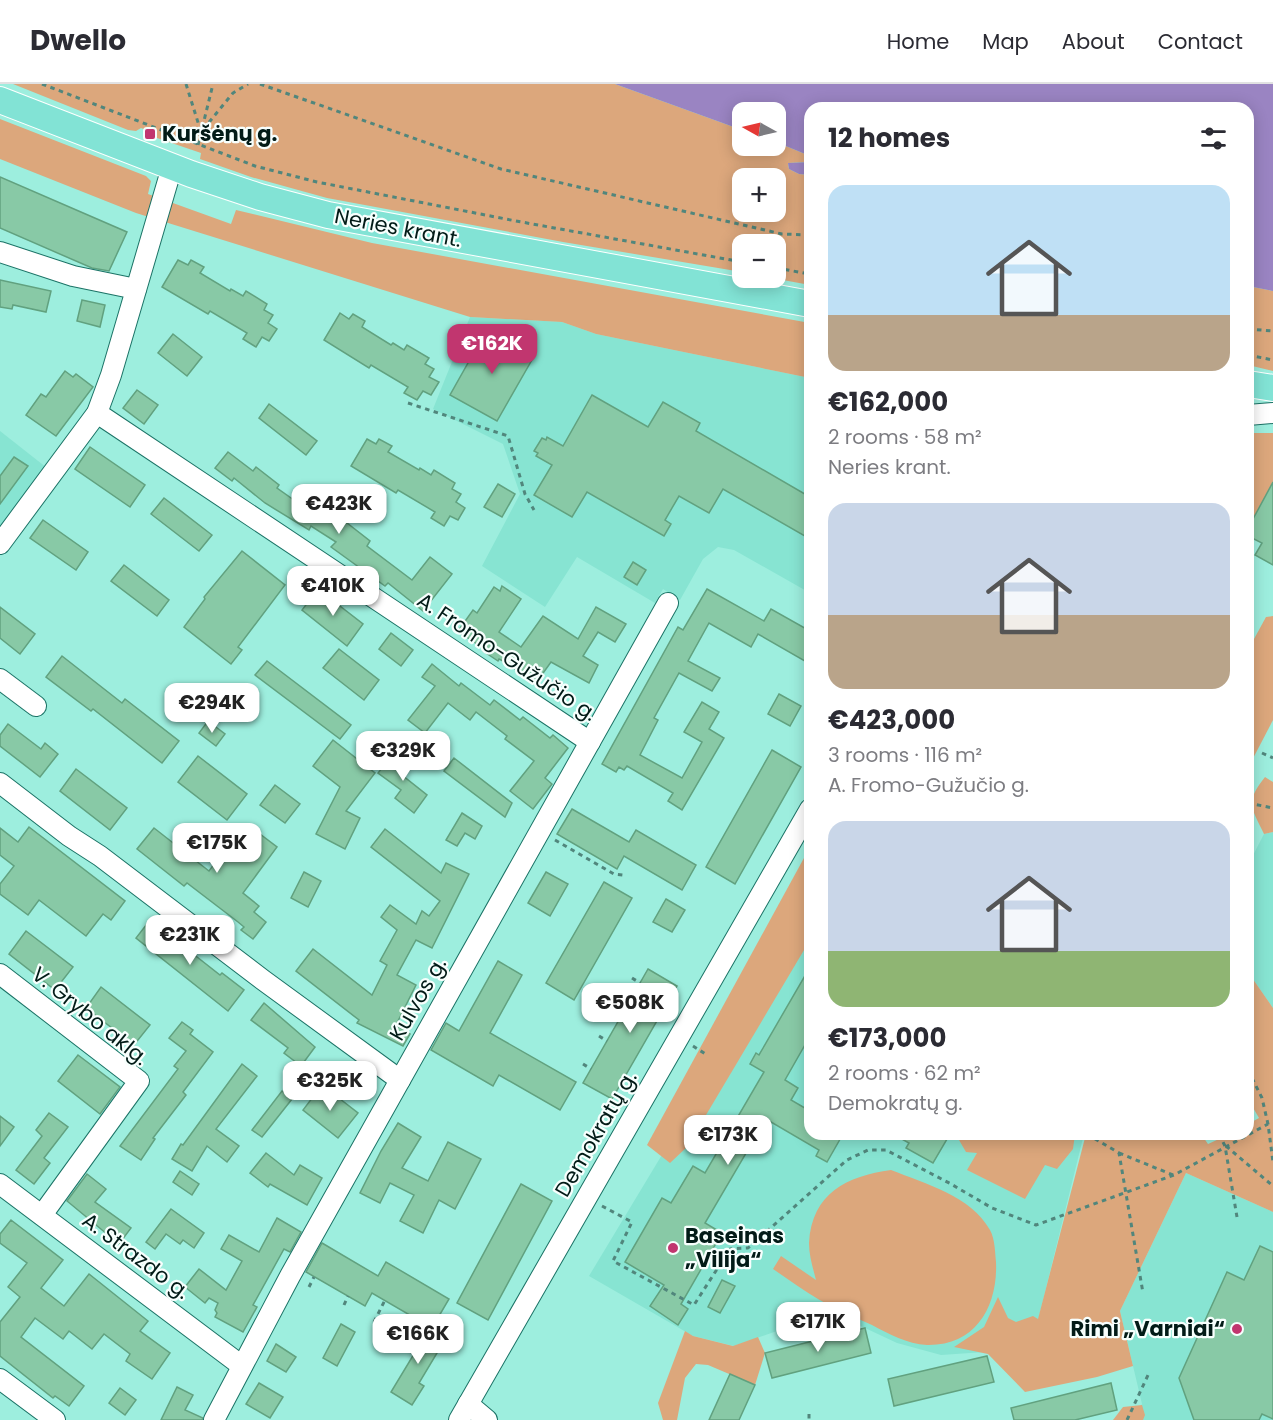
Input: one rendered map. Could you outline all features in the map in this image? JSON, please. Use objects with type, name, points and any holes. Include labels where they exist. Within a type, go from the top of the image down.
[{"type":"main road","name":"Neries krant.","points":[[0,100],[172,167],[260,197],[328,215],[804,303]]},
{"type":"main road","points":[[1254,385],[1273,388]]},
{"type":"street","points":[[0,544],[97,413],[111,375],[172,167]]},
{"type":"street","points":[[0,252],[73,276],[136,289]]},
{"type":"street","name":"A. Fromo-Gužučio g.","points":[[97,413],[590,742]]},
{"type":"street","points":[[1254,415],[1273,413]]},
{"type":"street","name":"Kulvos g.","points":[[214,1420],[400,1080],[668,603]]},
{"type":"street","points":[[0,679],[36,706]]},
{"type":"street","points":[[0,783],[400,1080]]},
{"type":"street","name":"Demokratų g.","points":[[464,1412],[804,819]]},
{"type":"street","name":"V. Grybo aklg.","points":[[0,974],[138,1081],[42,1215]]},
{"type":"street","name":"A. Strazdo g.","points":[[2,1189],[42,1215],[242,1366]]},
{"type":"street","points":[[0,1379],[55,1420]]},
{"type":"street","points":[[464,1412],[487,1420]]},
{"type":"path","points":[[42,84],[255,166],[317,182],[732,260]]},
{"type":"path","points":[[186,84],[201,132]]},
{"type":"path","points":[[198,145],[213,84]]},
{"type":"path","points":[[201,132],[233,93],[248,84]]},
{"type":"path","points":[[260,84],[501,169],[782,234],[804,235]]},
{"type":"path","points":[[786,270],[804,273]]},
{"type":"path","points":[[1254,329],[1273,331]]},
{"type":"path","points":[[1254,356],[1273,360]]},
{"type":"path","points":[[408,403],[508,436],[525,494],[534,510]]},
{"type":"path","points":[[1262,753],[1273,758]]},
{"type":"path","points":[[1254,804],[1273,807]]},
{"type":"path","points":[[540,832],[614,874],[623,875]]},
{"type":"path","points":[[632,978],[640,983]]},
{"type":"path","points":[[615,1007],[624,1011]]},
{"type":"path","points":[[599,1036],[607,1041]]},
{"type":"path","points":[[583,1064],[591,1069]]},
{"type":"path","points":[[1254,1082],[1262,1098],[1273,1162]]},
{"type":"path","points":[[1254,1131],[1268,1124]]},
{"type":"path","points":[[1097,1140],[1119,1153],[1174,1175]]},
{"type":"path","points":[[1222,1140],[1226,1146],[1273,1186]]},
{"type":"path","points":[[587,1197],[632,1222],[613,1261],[694,1305],[730,1249],[747,1248],[847,1160],[868,1150],[886,1150],[992,1208],[1036,1225],[1174,1175],[1237,1140]]},
{"type":"path","points":[[1226,1146],[1237,1217]]},
{"type":"path","points":[[1119,1153],[1143,1293]]},
{"type":"path","points":[[309,1287],[314,1277]]},
{"type":"path","points":[[344,1305],[348,1296]]},
{"type":"path","points":[[374,1322],[385,1300]]},
{"type":"path","points":[[402,1337],[413,1317]]},
{"type":"path","points":[[1127,1420],[1149,1373]]},
{"type":"path","points":[[809,1414],[809,1420]]},
{"type":"shaded area","points":[[13,84],[615,84],[732,126],[732,156],[786,156],[786,146],[804,154],[804,162],[788,163],[789,169],[804,174],[804,284],[786,281],[786,234],[732,234],[732,270],[563,242],[327,198],[251,177],[200,159],[201,153],[157,138],[156,134],[141,128],[136,131],[128,130]]},
{"type":"shaded area","points":[[615,84],[1273,84],[1273,291],[1254,287],[1254,102],[804,102],[804,154],[786,146],[786,102],[732,102],[732,126]]},
{"type":"shaded area","points":[[0,119],[146,176],[151,181],[148,194],[231,224],[236,210],[372,243],[804,322],[804,377],[596,334],[562,322],[470,317],[136,213],[0,159]]},
{"type":"shaded area","points":[[804,162],[804,174],[789,169],[788,163]]},
{"type":"shaded area","points":[[1254,287],[1273,291],[1273,371],[1254,366]]},
{"type":"shaded area","points":[[470,317],[562,322],[596,334],[804,377],[804,590],[734,550],[718,547],[703,559],[680,600],[663,589],[655,603],[577,557],[545,607],[482,566],[520,494],[503,444],[433,409]]},
{"type":"shaded area","points":[[0,431],[47,468],[0,530]]},
{"type":"shaded area","points":[[1254,433],[1273,433],[1273,492],[1269,490],[1254,517]]},
{"type":"shaded area","points":[[1273,616],[1273,720],[1254,756],[1254,639],[1266,617]]},
{"type":"shaded area","points":[[1265,777],[1273,782],[1273,832],[1264,834],[1254,813],[1254,795]]},
{"type":"shaded area","points":[[1273,832],[1273,1008],[1254,981],[1254,853],[1264,834]]},
{"type":"shaded area","points":[[804,858],[804,950],[687,1147],[670,1163],[647,1145]]},
{"type":"shaded area","points":[[804,919],[804,1140],[1083,1140],[1031,1349],[941,1355],[897,1343],[831,1312],[734,1346],[693,1336],[589,1276]]},
{"type":"shaded area","points":[[1254,981],[1273,1008],[1273,1212],[1186,1173],[1120,1311],[1133,1366],[1097,1377],[1025,1392],[988,1354],[954,1347],[984,1327],[998,1297],[1008,1318],[1016,1322],[1033,1316],[1038,1319],[1084,1140],[1205,1140],[1208,1144],[1217,1140],[1254,1140],[1254,1121],[1259,1118],[1254,1109]]},
{"type":"shaded area","points":[[959,1140],[1074,1140],[1073,1149],[1057,1169],[1045,1165],[1025,1199],[967,1170],[977,1153],[966,1152]]},
{"type":"shaded area","points":[[891,1170],[933,1186],[960,1200],[982,1218],[992,1234],[996,1262],[993,1294],[981,1320],[959,1339],[944,1344],[927,1345],[905,1341],[824,1303],[773,1269],[781,1256],[816,1280],[809,1243],[817,1211],[835,1190],[847,1183],[860,1177]]},
{"type":"shaded area","points":[[1186,1173],[1273,1212],[1273,1420],[1134,1420],[1142,1404],[1120,1311]]},
{"type":"shaded area","points":[[685,1331],[693,1336],[733,1346],[758,1337],[765,1353],[755,1385],[708,1365],[696,1364],[685,1378],[677,1420],[663,1420],[658,1403]]},
{"type":"shaded area","points":[[1142,1405],[1145,1415],[1143,1420],[1113,1420],[1123,1407]]},
{"type":"building","points":[[0,177],[127,232],[109,271],[92,268],[0,228]]},
{"type":"building","points":[[178,260],[188,265],[191,260],[204,267],[200,273],[230,291],[231,289],[243,296],[246,291],[267,304],[264,310],[273,315],[268,323],[277,329],[269,341],[262,337],[256,347],[243,339],[247,333],[210,311],[208,314],[162,287]]},
{"type":"building","points":[[0,280],[51,291],[46,312],[13,305],[12,309],[0,307]]},
{"type":"building","points":[[82,300],[105,305],[100,327],[77,321]]},
{"type":"building","points":[[340,313],[349,319],[353,314],[365,321],[362,327],[391,345],[393,343],[404,350],[407,345],[429,358],[425,364],[434,369],[429,377],[439,382],[431,395],[423,391],[417,400],[404,393],[408,387],[371,365],[369,368],[324,340]]},
{"type":"building","points":[[486,331],[497,337],[500,332],[521,344],[518,349],[533,358],[497,421],[450,395]]},
{"type":"building","points":[[173,334],[202,357],[187,376],[158,353]]},
{"type":"building","points":[[65,371],[73,377],[76,374],[93,387],[56,436],[26,415],[41,394],[46,397]]},
{"type":"building","points":[[137,390],[158,405],[144,424],[123,408]]},
{"type":"building","points":[[592,395],[648,427],[663,402],[700,423],[696,431],[804,494],[804,536],[723,489],[709,513],[679,496],[665,520],[671,524],[664,536],[587,492],[572,517],[534,495],[552,465],[536,456],[538,453],[534,451],[542,438],[546,440],[547,437],[563,446]]},
{"type":"building","points":[[269,404],[317,441],[306,455],[259,418]]},
{"type":"building","points":[[367,439],[376,444],[379,439],[392,446],[388,452],[419,470],[420,468],[431,475],[434,470],[455,483],[452,489],[461,494],[456,502],[465,508],[458,520],[450,516],[444,526],[431,518],[435,512],[398,490],[396,493],[351,466]]},
{"type":"building","points":[[90,447],[145,485],[130,507],[75,469]]},
{"type":"building","points":[[228,452],[253,471],[256,467],[279,485],[277,488],[301,505],[308,494],[334,511],[370,541],[367,546],[412,580],[430,557],[452,574],[423,611],[388,583],[385,586],[331,547],[336,542],[311,526],[309,530],[265,503],[234,478],[232,481],[215,468]]},
{"type":"building","points":[[14,457],[28,466],[0,504],[0,476]]},
{"type":"building","points":[[1273,482],[1273,565],[1255,555],[1262,543],[1254,539],[1254,517]]},
{"type":"building","points":[[498,484],[515,494],[502,517],[484,507]]},
{"type":"building","points":[[164,498],[212,535],[199,551],[151,514]]},
{"type":"building","points":[[43,520],[88,552],[76,570],[30,538]]},
{"type":"building","points":[[242,551],[285,585],[238,647],[242,650],[231,664],[184,627],[205,599],[204,597]]},
{"type":"building","points":[[633,562],[646,570],[637,585],[624,577]]},
{"type":"building","points":[[124,565],[169,600],[157,616],[111,581]]},
{"type":"building","points":[[502,586],[521,599],[499,632],[521,647],[543,616],[578,639],[596,607],[626,624],[615,642],[598,632],[583,656],[598,665],[589,683],[551,662],[536,683],[483,651],[484,649],[458,631],[473,610],[477,613],[494,587],[500,591]]},
{"type":"building","points":[[318,589],[363,624],[347,646],[302,610]]},
{"type":"building","points":[[707,589],[764,621],[771,609],[804,628],[804,661],[758,634],[751,647],[709,623],[688,661],[720,678],[712,691],[679,673],[654,718],[658,720],[640,755],[682,778],[702,742],[684,732],[702,702],[719,712],[709,729],[724,738],[682,810],[668,801],[673,793],[627,766],[624,770],[619,767],[616,772],[602,764],[678,627],[683,630]]},
{"type":"building","points":[[0,607],[35,634],[20,654],[0,638]]},
{"type":"building","points":[[391,633],[413,650],[401,666],[379,649]]},
{"type":"building","points":[[339,649],[379,680],[364,700],[323,668]]},
{"type":"building","points":[[62,656],[122,703],[125,699],[179,741],[162,763],[93,709],[91,711],[46,677]]},
{"type":"building","points":[[267,661],[351,725],[340,739],[255,675]]},
{"type":"building","points":[[432,664],[459,686],[461,683],[490,705],[494,700],[520,720],[523,717],[550,738],[553,735],[568,748],[545,778],[552,784],[533,809],[510,791],[534,761],[505,739],[507,736],[476,712],[470,720],[448,703],[425,733],[408,720],[435,686],[422,677]]},
{"type":"building","points":[[779,694],[801,706],[790,726],[768,714]]},
{"type":"building","points":[[208,721],[225,734],[216,746],[199,733]]},
{"type":"building","points":[[8,724],[41,749],[45,743],[58,754],[40,777],[0,746],[0,735]]},
{"type":"building","points":[[333,740],[375,773],[346,811],[360,818],[345,849],[316,834],[340,787],[313,766]]},
{"type":"building","points":[[772,750],[801,767],[735,884],[706,867]]},
{"type":"building","points":[[396,751],[411,763],[402,775],[427,795],[414,813],[395,798],[401,790],[378,773]]},
{"type":"building","points":[[198,756],[247,794],[227,820],[178,782]]},
{"type":"building","points":[[454,758],[512,803],[505,817],[444,771]]},
{"type":"building","points":[[76,769],[127,808],[110,830],[60,791]]},
{"type":"building","points":[[275,785],[300,804],[285,823],[260,805]]},
{"type":"building","points":[[572,809],[629,842],[636,830],[696,865],[682,890],[624,856],[617,869],[557,834]]},
{"type":"building","points":[[462,813],[482,826],[475,839],[465,833],[457,846],[446,840]]},
{"type":"building","points":[[29,827],[125,901],[111,920],[103,914],[86,936],[39,900],[28,915],[0,894],[0,884],[14,866],[0,855],[0,828],[18,842]]},
{"type":"building","points":[[154,828],[209,871],[236,835],[247,843],[256,831],[277,847],[243,893],[259,906],[254,912],[266,922],[253,939],[241,930],[244,927],[238,922],[187,883],[184,886],[137,849]]},
{"type":"building","points":[[385,829],[441,873],[446,863],[469,874],[432,948],[416,940],[397,975],[416,985],[396,1025],[410,1034],[403,1046],[357,1023],[359,1020],[296,971],[313,949],[372,995],[387,965],[380,961],[397,930],[381,917],[390,905],[416,924],[422,911],[429,916],[440,901],[371,847]]},
{"type":"building","points":[[304,872],[321,881],[308,907],[291,898]]},
{"type":"building","points":[[546,872],[568,884],[550,916],[528,903]]},
{"type":"building","points":[[604,882],[632,898],[574,1000],[546,983]]},
{"type":"building","points":[[666,899],[685,910],[672,932],[653,922]]},
{"type":"building","points":[[150,920],[220,975],[222,973],[244,990],[228,1011],[136,938]]},
{"type":"building","points":[[26,931],[73,967],[55,990],[9,954]]},
{"type":"building","points":[[498,961],[522,975],[490,1033],[576,1082],[560,1110],[499,1075],[493,1086],[431,1050],[446,1023],[459,1031]]},
{"type":"building","points":[[648,969],[677,986],[612,1099],[583,1083]]},
{"type":"building","points":[[804,977],[804,1047],[785,1080],[798,1088],[791,1100],[804,1108],[804,1140],[840,1140],[827,1162],[816,1156],[819,1150],[766,1119],[705,1223],[722,1233],[681,1304],[688,1309],[678,1325],[650,1306],[664,1285],[625,1262],[662,1198],[671,1203],[693,1166],[705,1173],[764,1072],[750,1064],[756,1053],[759,1055]]},
{"type":"building","points":[[101,987],[150,1025],[134,1045],[86,1008]]},
{"type":"building","points":[[264,1003],[315,1047],[301,1066],[284,1053],[288,1048],[251,1020]]},
{"type":"building","points":[[182,1022],[193,1030],[190,1034],[213,1052],[183,1092],[186,1095],[153,1138],[155,1139],[141,1160],[120,1146],[178,1069],[174,1066],[186,1051],[169,1038]]},
{"type":"building","points":[[78,1055],[120,1087],[100,1114],[58,1081]]},
{"type":"building","points":[[242,1064],[257,1076],[216,1129],[239,1146],[227,1162],[207,1146],[192,1171],[172,1159]]},
{"type":"building","points":[[322,1085],[358,1113],[338,1138],[303,1110]]},
{"type":"building","points":[[282,1091],[292,1099],[262,1137],[252,1130]]},
{"type":"building","points":[[49,1113],[68,1127],[44,1158],[50,1163],[34,1184],[16,1170],[42,1136],[36,1130]]},
{"type":"building","points":[[0,1116],[14,1127],[0,1146]]},
{"type":"building","points":[[398,1123],[421,1137],[402,1168],[428,1181],[448,1142],[481,1159],[455,1209],[439,1200],[423,1233],[400,1221],[414,1195],[390,1183],[380,1203],[360,1193]]},
{"type":"building","points":[[904,1140],[946,1140],[933,1163],[906,1148],[909,1143]]},
{"type":"building","points":[[266,1153],[294,1175],[300,1165],[322,1178],[307,1205],[270,1184],[268,1187],[250,1173]]},
{"type":"building","points":[[180,1171],[199,1184],[192,1195],[173,1182]]},
{"type":"building","points":[[87,1174],[106,1189],[95,1202],[131,1228],[119,1244],[67,1201]]},
{"type":"building","points":[[521,1184],[552,1201],[488,1320],[457,1303]]},
{"type":"building","points":[[171,1209],[204,1233],[194,1248],[183,1240],[180,1244],[166,1234],[155,1249],[146,1242]]},
{"type":"building","points":[[277,1218],[301,1232],[290,1252],[284,1249],[253,1305],[257,1307],[243,1332],[215,1317],[218,1303],[209,1298],[205,1303],[185,1287],[199,1269],[226,1290],[242,1261],[221,1249],[229,1235],[259,1252]]},
{"type":"building","points":[[11,1220],[63,1260],[41,1288],[64,1306],[89,1274],[148,1321],[140,1331],[170,1353],[152,1379],[126,1361],[130,1354],[104,1334],[92,1349],[69,1331],[63,1339],[35,1318],[21,1337],[84,1386],[69,1406],[55,1396],[53,1398],[0,1356],[0,1322],[20,1297],[8,1287],[27,1263],[0,1243],[0,1234]]},
{"type":"building","points":[[322,1243],[378,1276],[386,1262],[449,1299],[432,1328],[372,1293],[365,1306],[306,1272]]},
{"type":"building","name":"Rimi „Varniai“","points":[[1260,1246],[1273,1252],[1273,1419],[1262,1414],[1259,1420],[1194,1420],[1179,1378],[1227,1272],[1244,1280]]},
{"type":"building","points":[[722,1280],[735,1286],[720,1313],[708,1307]]},
{"type":"building","points":[[341,1324],[355,1332],[337,1366],[323,1358]]},
{"type":"building","points":[[425,1326],[446,1338],[419,1383],[424,1386],[412,1405],[391,1392],[414,1354],[410,1352]]},
{"type":"building","points":[[865,1328],[871,1353],[772,1378],[765,1353]]},
{"type":"building","points":[[276,1344],[296,1357],[286,1372],[267,1361]]},
{"type":"building","points":[[987,1356],[994,1382],[894,1406],[888,1379]]},
{"type":"building","points":[[730,1374],[755,1385],[739,1420],[709,1420]]},
{"type":"building","points":[[259,1383],[283,1397],[270,1418],[246,1404]]},
{"type":"building","points":[[1111,1383],[1117,1410],[1075,1420],[1014,1420],[1011,1408]]},
{"type":"building","points":[[177,1387],[193,1395],[185,1410],[203,1418],[202,1420],[161,1420]]},
{"type":"building","points":[[120,1388],[136,1400],[125,1415],[109,1403]]},
{"type":"place","name":"Kuršėnų g.","points":[[150,134]]},
{"type":"place","name":"Baseinas „Vilija“","points":[[673,1248]]},
{"type":"place","name":"Rimi „Varniai“","points":[[1237,1329]]}]
